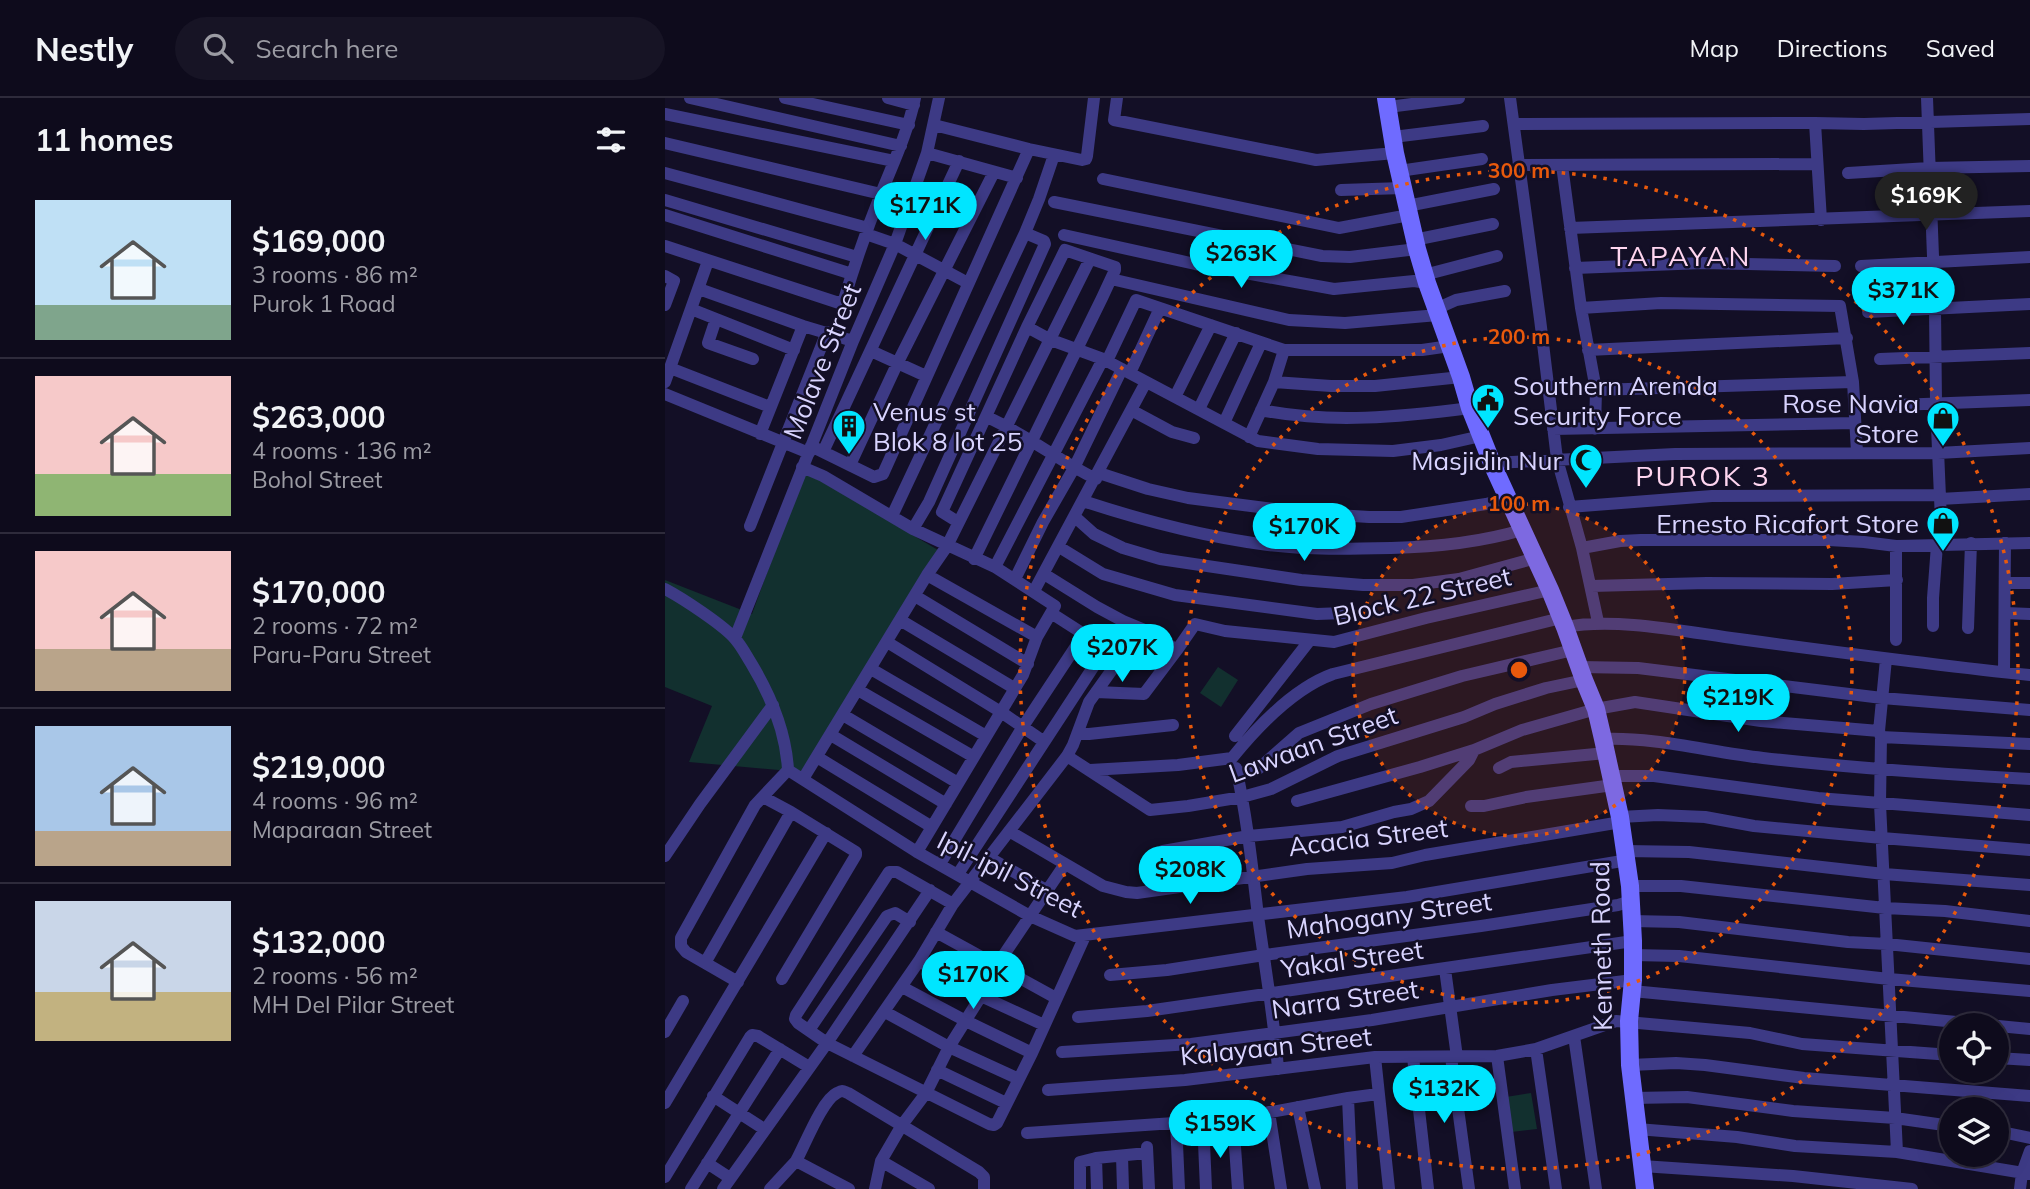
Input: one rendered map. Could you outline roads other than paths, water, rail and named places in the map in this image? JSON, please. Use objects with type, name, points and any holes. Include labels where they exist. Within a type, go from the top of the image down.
[{"type":"street","points":[[690,98],[901,146]]},
{"type":"street","points":[[785,98],[909,125]]},
{"type":"street","points":[[665,246],[835,303],[844,300],[857,257],[909,125],[914,101],[888,98]]},
{"type":"street","name":"Molave Street","points":[[736,638],[802,467],[895,244],[927,153],[939,98]]},
{"type":"street","points":[[934,125],[1082,160],[1086,159],[1094,98]]},
{"type":"street","points":[[1117,98],[1114,120],[1316,160],[1483,126]]},
{"type":"street","points":[[1387,102],[1459,98]]},
{"type":"street","points":[[1510,98],[1557,459],[1582,548],[1598,622]]},
{"type":"street","points":[[1927,98],[1940,497],[1940,545],[1933,598],[1933,626]]},
{"type":"street","name":"Kenneth Road","points":[[1387,102],[1401,179],[1425,279],[1470,408],[1563,622],[1596,709],[1605,746],[1621,820],[1631,893],[1633,948],[1629,1021],[1630,1065],[1645,1189]]},
{"type":"street","points":[[665,114],[894,161]]},
{"type":"street","points":[[1514,124],[1864,124],[2030,119]]},
{"type":"street","points":[[1815,123],[1821,220]]},
{"type":"street","points":[[665,143],[881,194]]},
{"type":"street","points":[[665,394],[782,444],[823,452],[876,478],[883,474],[1029,149]]},
{"type":"street","points":[[927,153],[1017,178]]},
{"type":"street","points":[[892,516],[1025,233],[1054,155]]},
{"type":"street","points":[[1342,190],[1482,159]]},
{"type":"street","points":[[823,452],[958,160]]},
{"type":"street","points":[[1518,165],[1818,164]]},
{"type":"street","points":[[1562,165],[1595,390],[1595,429]]},
{"type":"street","points":[[1847,173],[2030,166]]},
{"type":"street","points":[[850,466],[943,270],[995,172]]},
{"type":"street","points":[[665,173],[867,231],[968,284]]},
{"type":"street","points":[[1103,180],[1339,228],[1494,189]]},
{"type":"street","points":[[665,200],[857,257]]},
{"type":"street","points":[[1054,202],[1322,257],[1350,257],[1493,224]]},
{"type":"street","points":[[1570,228],[2030,211]]},
{"type":"street","points":[[665,215],[852,274]]},
{"type":"street","points":[[913,529],[929,502],[1045,244],[1044,241],[1025,233]]},
{"type":"street","points":[[1064,235],[1195,264],[1334,289],[1425,279],[1497,256]]},
{"type":"street","points":[[958,522],[942,512],[1065,250],[1115,267],[974,559]]},
{"type":"street","points":[[1861,266],[2030,257]]},
{"type":"street","points":[[803,779],[947,546],[1090,259]]},
{"type":"street","points":[[665,382],[708,261]]},
{"type":"street","points":[[1576,268],[1703,263],[1835,266]]},
{"type":"street","points":[[665,276],[674,281],[665,305]]},
{"type":"street","points":[[1111,279],[1289,320],[1345,323],[1437,312],[1456,300],[1505,291]]},
{"type":"street","points":[[699,289],[853,341]]},
{"type":"street","points":[[995,567],[1135,301],[1285,350],[1422,350],[1450,346]]},
{"type":"street","points":[[1581,308],[1661,303],[1840,306],[1853,382],[1857,452]]},
{"type":"street","points":[[1868,312],[2030,304]]},
{"type":"street","points":[[1015,579],[1043,522],[1160,307]]},
{"type":"street","points":[[691,309],[794,350]]},
{"type":"street","points":[[716,319],[708,343],[753,359]]},
{"type":"street","points":[[1175,397],[1211,325]]},
{"type":"street","points":[[761,434],[803,326]]},
{"type":"street","points":[[1027,327],[1051,340],[1105,360],[1258,441],[1318,449],[1393,451],[1482,436]]},
{"type":"street","points":[[750,526],[827,332]]},
{"type":"street","points":[[1199,409],[1236,333]]},
{"type":"street","points":[[1588,350],[1847,338]]},
{"type":"street","points":[[1224,423],[1261,343]]},
{"type":"street","points":[[1249,437],[1285,350]]},
{"type":"street","points":[[871,351],[926,376]]},
{"type":"street","points":[[1880,359],[2030,353]]},
{"type":"street","points":[[966,359],[989,369]]},
{"type":"street","points":[[670,368],[770,407]]},
{"type":"street","points":[[1274,382],[1375,386],[1461,377]]},
{"type":"street","points":[[1034,592],[1146,382]]},
{"type":"street","points":[[1595,390],[1853,382]]},
{"type":"street","points":[[1897,405],[2030,400]]},
{"type":"street","points":[[1261,410],[1286,415],[1352,419],[1470,408]]},
{"type":"street","points":[[1131,410],[1172,432],[1194,438]]},
{"type":"street","points":[[987,417],[1007,426],[1074,468],[1188,498],[1305,513],[1369,517],[1401,517],[1509,498]]},
{"type":"street","points":[[1553,429],[1855,423]]},
{"type":"street","points":[[1493,463],[1675,454],[1938,453],[2030,448]]},
{"type":"street","points":[[802,467],[823,476],[913,529],[995,567],[1053,603],[1054,608],[1037,637],[1023,675],[917,852]]},
{"type":"street","points":[[1569,507],[1712,496],[1940,497],[2030,494]]},
{"type":"street","points":[[1083,502],[1199,534],[1284,546],[1340,550],[1445,546],[1481,541],[1522,530]]},
{"type":"street","points":[[1075,517],[1094,534],[1123,548],[1160,559],[1351,584],[1413,586],[1459,579],[1536,558]]},
{"type":"street","points":[[1582,548],[1641,540],[1829,540],[1896,546],[2030,543]]},
{"type":"street","points":[[1968,628],[1972,543]]},
{"type":"street","points":[[2004,672],[2005,543]]},
{"type":"street","points":[[1896,546],[1896,639]]},
{"type":"street","points":[[1059,547],[1103,574],[1175,595],[1317,614],[1344,613]]},
{"type":"street","points":[[1044,574],[1097,607],[1147,631],[1177,650],[1144,694],[1096,692]]},
{"type":"street","points":[[927,575],[1037,637]]},
{"type":"street","points":[[1591,586],[1832,584],[1896,580]]},
{"type":"street","points":[[2005,583],[2030,583]]},
{"type":"street","points":[[665,589],[736,638],[773,705],[787,751],[788,770],[755,805],[681,938],[681,946],[685,952],[739,982]]},
{"type":"street","name":"Block 22 Street","points":[[1177,650],[1195,624],[1225,631],[1334,642],[1550,590]]},
{"type":"street","points":[[915,596],[1028,664]]},
{"type":"street","points":[[853,1056],[902,987],[953,904],[1067,755],[1096,692],[1119,660],[1118,656],[1051,613]]},
{"type":"street","points":[[2006,613],[2030,614]]},
{"type":"street","points":[[900,620],[1014,688]]},
{"type":"street","points":[[1090,770],[1178,765],[1232,758],[1266,718],[1317,680],[1333,674],[1563,622],[1598,622],[2030,675]]},
{"type":"street","points":[[940,864],[1084,634]]},
{"type":"street","points":[[1235,736],[1310,640]]},
{"type":"street","points":[[887,642],[1043,741]]},
{"type":"street","points":[[958,874],[1105,649]]},
{"type":"street","points":[[1886,659],[1879,770],[1897,1152]]},
{"type":"street","points":[[1237,774],[1258,769],[1299,733],[1371,704],[1462,676],[1579,666],[1638,668],[1882,698],[2030,710]]},
{"type":"street","name":"Lawaan Street","points":[[1067,755],[1150,810],[1242,797],[1271,789],[1338,756],[1546,688],[1579,666]]},
{"type":"street","points":[[871,669],[986,736]]},
{"type":"street","points":[[858,690],[974,757]]},
{"type":"street","points":[[1297,801],[1474,750],[1522,730],[1596,709],[1635,702],[1761,721],[1880,734],[2030,744]]},
{"type":"street","points":[[665,856],[773,705]]},
{"type":"street","points":[[843,715],[958,783]]},
{"type":"street","points":[[757,725],[779,726]]},
{"type":"street","points":[[1077,734],[1174,725]]},
{"type":"street","points":[[831,735],[946,804]]},
{"type":"street","points":[[1499,768],[1511,762],[1605,746],[1632,738],[1759,758],[1879,770],[2030,779]]},
{"type":"street","points":[[1163,850],[1249,836],[1342,827],[1411,809],[1429,801],[1469,760],[1474,750]]},
{"type":"street","points":[[817,757],[932,827]]},
{"type":"street","points":[[1232,758],[1249,836],[1275,1032],[1277,1069]]},
{"type":"street","name":"Ipil-ipil Street","points":[[788,770],[917,852],[1030,916],[1075,936],[1407,897],[1627,855],[1689,852],[1884,874],[2030,885]]},
{"type":"street","points":[[1471,806],[1484,806],[1612,780],[1654,776],[1818,798],[2030,815]]},
{"type":"street","points":[[763,797],[854,849],[856,855],[782,979]]},
{"type":"street","points":[[705,963],[791,812]]},
{"type":"street","name":"Acacia Street","points":[[1009,831],[1103,886],[1137,893],[1254,875],[1392,863],[1658,815],[1705,817],[1754,826],[2030,850]]},
{"type":"street","points":[[667,1094],[739,982],[826,833]]},
{"type":"street","points":[[988,857],[1047,890]]},
{"type":"street","points":[[875,1189],[881,1161],[902,1125],[926,1093],[949,1046],[997,965],[1065,864]]},
{"type":"street","points":[[953,904],[891,871],[795,1019],[827,1043],[994,1125],[1032,1053],[1085,936]]},
{"type":"street","name":"Mahogany Street","points":[[1110,975],[1167,970],[1618,905],[1631,893],[1681,886],[2030,921]]},
{"type":"street","points":[[707,1163],[726,1183],[827,1043],[930,890]]},
{"type":"street","points":[[809,1030],[887,916],[895,913],[910,922]]},
{"type":"street","points":[[1632,921],[1679,922],[1848,942],[2030,959]]},
{"type":"street","points":[[936,932],[1056,998]]},
{"type":"street","name":"Yakal Street","points":[[1078,1017],[1445,969],[1633,948],[1679,956],[1889,979],[2030,991]]},
{"type":"street","points":[[919,961],[981,996],[1044,1025]]},
{"type":"street","points":[[1445,969],[1469,1189]]},
{"type":"street","name":"Narra Street","points":[[1062,1052],[1191,1044],[1372,1020],[1552,990],[1632,986],[2030,1029]]},
{"type":"street","points":[[902,987],[1032,1053]]},
{"type":"street","points":[[665,1032],[683,1001]]},
{"type":"street","points":[[885,1012],[1019,1079]]},
{"type":"street","name":"Kalayaan Street","points":[[1048,1090],[1185,1080],[1375,1057],[1497,1056],[1536,1049],[1616,1021],[1749,1033],[1802,1044],[1939,1054]]},
{"type":"street","points":[[665,1177],[752,1035],[809,1067]]},
{"type":"street","points":[[1574,1036],[1596,1189]]},
{"type":"street","points":[[691,1189],[781,1049]]},
{"type":"street","points":[[1536,1049],[1556,1189]]},
{"type":"street","points":[[1497,1056],[1515,1189]]},
{"type":"street","points":[[1375,1057],[1388,1189]]},
{"type":"street","points":[[1413,1057],[1428,1189]]},
{"type":"street","points":[[2009,1059],[2030,1060]]},
{"type":"street","points":[[1630,1065],[1705,1065],[1804,1078],[2030,1097]]},
{"type":"street","points":[[937,1070],[1006,1103]]},
{"type":"street","points":[[770,1189],[796,1161],[826,1103],[839,1092],[848,1093],[979,1172],[983,1177],[984,1189]]},
{"type":"street","points":[[1027,1133],[1233,1119],[1378,1094]]},
{"type":"street","points":[[713,1096],[764,1129]]},
{"type":"street","points":[[1633,1098],[1687,1097],[1793,1111],[1895,1118],[1939,1124]]},
{"type":"street","points":[[1348,1098],[1352,1189]]},
{"type":"street","points":[[1298,1107],[1315,1189]]},
{"type":"street","points":[[1269,1112],[1281,1189]]},
{"type":"street","points":[[1233,1119],[1238,1189]]},
{"type":"street","points":[[1175,1121],[1179,1189]]},
{"type":"street","points":[[1203,1121],[1206,1189]]},
{"type":"street","points":[[1637,1129],[1737,1137],[1795,1146],[1897,1152],[2026,1173]]},
{"type":"street","points":[[2009,1134],[2030,1138]]},
{"type":"street","points":[[1080,1189],[1080,1162],[1147,1150],[1149,1189]]},
{"type":"street","points":[[2020,1189],[2030,1152]]},
{"type":"street","points":[[1122,1156],[1123,1189]]},
{"type":"street","points":[[1096,1158],[1097,1189]]},
{"type":"street","points":[[796,1161],[849,1189]]},
{"type":"street","points":[[881,1161],[923,1187]]},
{"type":"street","points":[[1642,1166],[1793,1176],[1912,1189]]},
{"type":"street","points":[[665,1183],[674,1189]]},
{"type":"place","name":"Southern Arenda Security Force","points":[[1488,430]]},
{"type":"place","name":"Rose Navia Store","points":[[1943,448]]},
{"type":"place","name":"Venus st Blok 8 lot 25","points":[[849,456]]},
{"type":"place","name":"Masjidin Nur","points":[[1586,490]]},
{"type":"place","name":"Ernesto Ricafort Store","points":[[1943,553]]},
{"type":"district","name":"TAPAYAN","points":[[1681,255]]},
{"type":"district","name":"PUROK 3","points":[[1703,475]]}]
